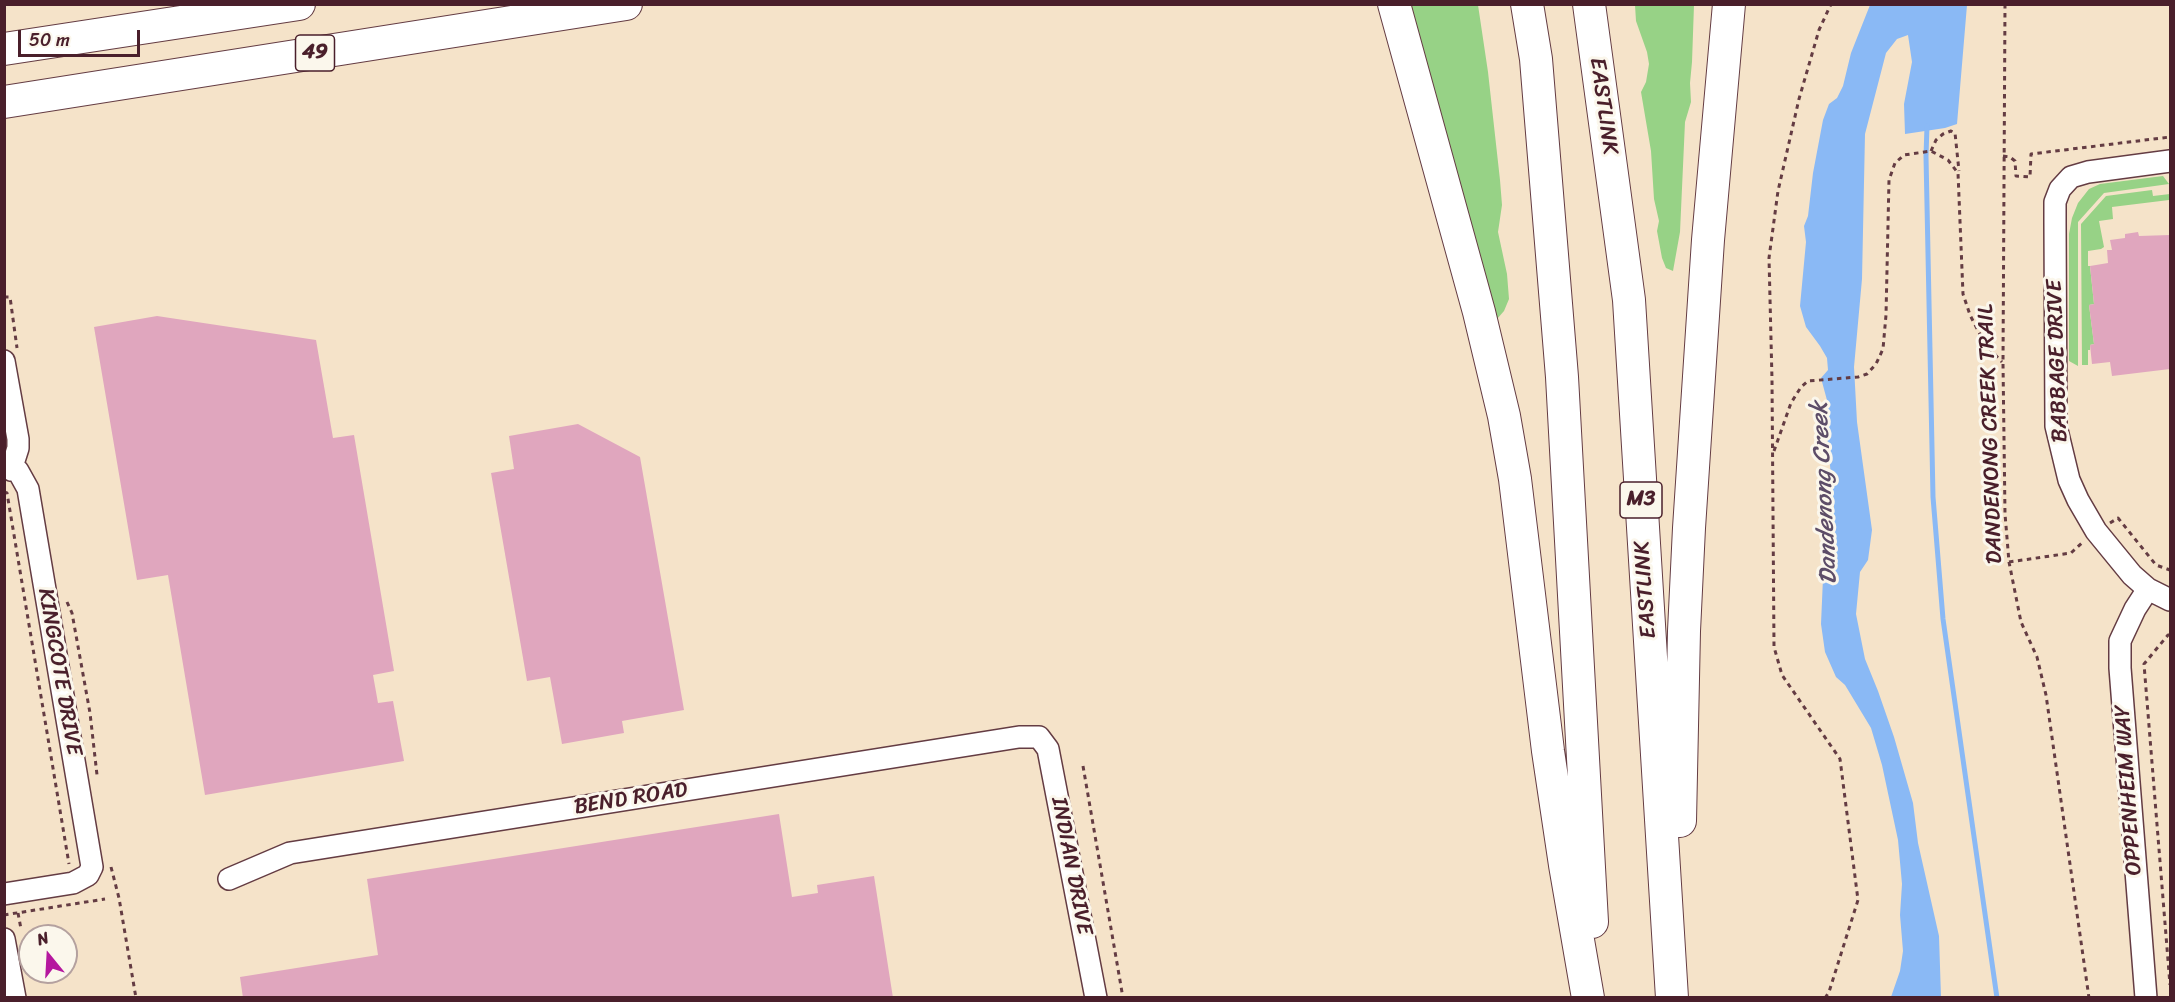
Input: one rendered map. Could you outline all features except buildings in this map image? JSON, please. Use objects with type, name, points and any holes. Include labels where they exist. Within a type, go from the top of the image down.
[{"type":"highway","name":"49","points":[[4,49],[299,4]]},
{"type":"highway","name":"49","points":[[4,102],[626,4]]},
{"type":"highway","points":[[1394,4],[1481,321],[1504,416],[1515,479],[1555,796],[1588,998]]},
{"type":"highway","points":[[1527,4],[1536,59],[1562,377],[1596,998]]},
{"type":"highway","name":"EASTLINK","points":[[1589,4],[1629,300],[1674,998]]},
{"type":"highway","points":[[1674,998],[1689,528],[1708,240],[1729,4]]},
{"type":"street","name":"BABBAGE DRIVE","points":[[2170,161],[2088,172],[2071,177],[2060,189],[2055,202],[2056,426],[2069,480],[2096,531],[2132,575],[2148,589],[2170,600]]},
{"type":"street","points":[[4,361],[18,439],[18,448],[11,470]]},
{"type":"street","name":"KINGCOTE DRIVE","points":[[11,470],[28,489],[92,867],[88,875],[73,883],[57,886]]},
{"type":"street","name":"OPPENHEIM WAY","points":[[2146,998],[2120,668],[2120,641],[2135,609],[2148,589]]},
{"type":"street","name":"BEND ROAD","points":[[229,879],[290,853],[1019,737],[1039,737]]},
{"type":"street","name":"INDIAN DRIVE","points":[[1039,737],[1048,749],[1096,998]]},
{"type":"street","points":[[4,894],[57,886]]},
{"type":"street","points":[[4,939],[15,998]]},
{"type":"path","points":[[1825,998],[1829,992],[1858,900],[1840,759],[1782,675],[1774,647],[1769,282],[1770,240],[1778,191],[1799,99],[1819,30],[1831,4]]},
{"type":"path","name":"DANDENONG CREEK TRAIL","points":[[2005,4],[2003,156],[2005,514],[2009,561],[2021,622],[2037,657],[2046,695],[2089,998]]},
{"type":"path","points":[[1931,151],[1936,140],[1943,134],[1950,131],[1956,133],[1963,294],[1970,315],[1985,344],[2003,363]]},
{"type":"path","points":[[2003,156],[2010,157],[2014,161],[2016,176],[2030,177],[2031,154],[2170,136]]},
{"type":"path","points":[[1772,456],[1791,403],[1801,387],[1808,381],[1858,377],[1867,374],[1876,364],[1883,349],[1889,180],[1895,163],[1904,155],[1931,151],[1948,160],[1959,173]]},
{"type":"path","points":[[4,297],[10,297]]},
{"type":"path","points":[[4,492],[7,493],[70,862],[65,873],[55,875],[57,886]]},
{"type":"path","points":[[2009,561],[2071,553],[2096,531],[2118,518],[2157,565],[2170,570]]},
{"type":"path","points":[[2170,635],[2144,664],[2170,985]]},
{"type":"path","points":[[1083,766],[1122,998]]},
{"type":"path","points":[[4,915],[105,899]]},
{"type":"green space","points":[[1407,5],[1478,5],[1500,180],[1502,205],[1498,232],[1507,274],[1509,299],[1504,311],[1497,319],[1489,287],[1483,278]]},
{"type":"green space","points":[[1635,5],[1694,5],[1691,102],[1685,122],[1680,232],[1673,271],[1666,268],[1662,258],[1657,231],[1659,221],[1654,199],[1651,151],[1641,92],[1646,82],[1649,64],[1636,21]]},
{"type":"green space","points":[[2163,176],[2169,184],[2104,193],[2078,222],[2078,366],[2069,361],[2069,234],[2078,203],[2089,189],[2100,184]]},
{"type":"green space","points":[[2152,190],[2153,196],[2170,194],[2170,208],[2169,200],[2112,207],[2113,219],[2099,221],[2104,247],[2088,251],[2094,304],[2089,305],[2094,344],[2090,345],[2090,350],[2088,350],[2088,365],[2082,365],[2081,224],[2106,196]]},
{"type":"water","points":[[1870,5],[1967,5],[1957,124],[1905,134],[1904,104],[1912,62],[1908,35],[1897,39],[1886,53],[1865,134],[1862,279],[1854,367],[1857,422],[1872,530],[1868,560],[1860,572],[1856,614],[1865,659],[1894,737],[1913,803],[1918,843],[1939,936],[1941,997],[1891,997],[1900,971],[1903,951],[1900,915],[1902,884],[1898,840],[1882,765],[1871,728],[1845,685],[1836,677],[1825,652],[1821,624],[1824,555],[1832,528],[1834,505],[1827,436],[1828,404],[1821,378],[1828,370],[1827,358],[1806,327],[1800,306],[1806,242],[1804,226],[1808,216],[1823,120],[1829,104],[1837,98],[1843,86],[1851,53]]},
{"type":"waterway","name":"Dandenong Creek","points":[[1927,126],[1933,497],[1943,619],[1997,998]]}]
